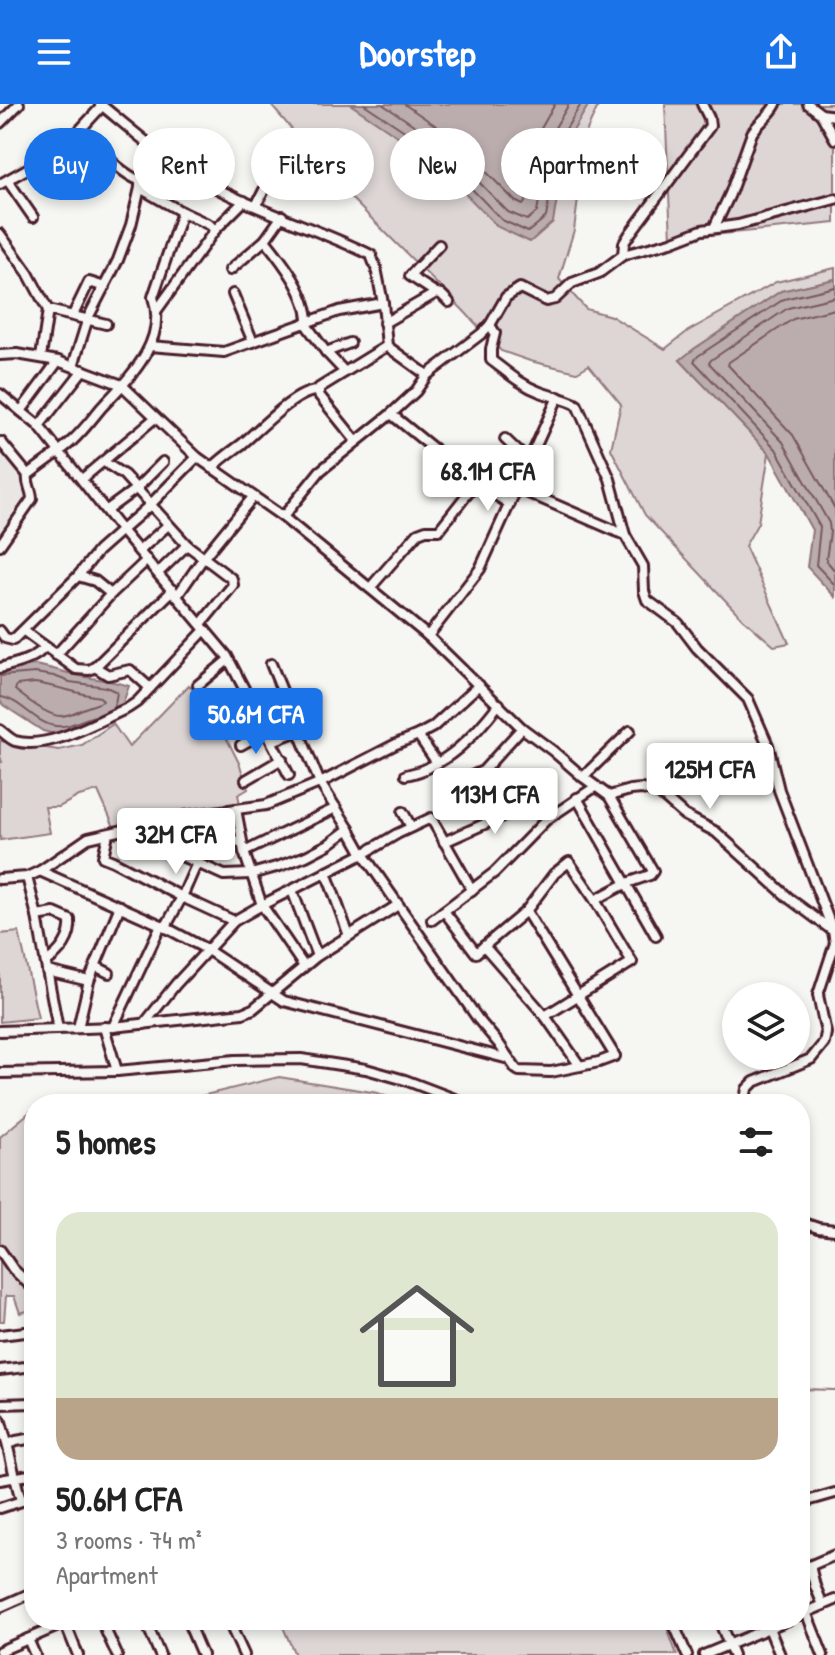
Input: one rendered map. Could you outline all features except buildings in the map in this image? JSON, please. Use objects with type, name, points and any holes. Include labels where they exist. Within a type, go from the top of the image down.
[{"type":"street","points":[[0,123],[19,104]]},
{"type":"street","points":[[623,255],[624,243],[629,235],[710,126],[702,104]]},
{"type":"street","points":[[714,228],[752,133],[776,104]]},
{"type":"street","points":[[808,104],[821,114],[835,139]]},
{"type":"street","points":[[82,128],[101,105],[133,130]]},
{"type":"street","points":[[821,114],[835,116]]},
{"type":"street","points":[[117,166],[133,180]]},
{"type":"street","points":[[24,171],[4,182],[33,217]]},
{"type":"street","points":[[235,196],[371,255],[383,303],[387,346],[427,375]]},
{"type":"street","points":[[283,517],[320,471],[391,414],[416,391],[427,375],[481,334],[490,325],[506,297],[520,288],[546,301],[555,299],[572,283],[599,273],[623,255],[714,228],[738,225],[835,199]]},
{"type":"street","points":[[73,366],[88,318],[125,241],[136,200]]},
{"type":"street","points":[[164,200],[215,230]]},
{"type":"street","points":[[256,206],[259,200]]},
{"type":"street","points":[[0,545],[32,499],[28,475],[72,441],[140,365],[150,346],[157,310],[215,230],[244,201]]},
{"type":"street","points":[[157,310],[153,297],[182,212]]},
{"type":"street","points":[[230,270],[265,240],[282,216]]},
{"type":"street","points":[[0,234],[28,273],[48,310],[41,357]]},
{"type":"street","points":[[265,240],[281,261],[306,306],[307,323],[326,352],[345,372]]},
{"type":"street","points":[[439,245],[410,276],[449,302]]},
{"type":"street","points":[[73,315],[89,282],[105,287]]},
{"type":"street","points":[[384,323],[436,293]]},
{"type":"street","points":[[233,294],[253,342]]},
{"type":"street","points":[[150,346],[224,352],[339,311],[383,303]]},
{"type":"street","points":[[48,310],[106,324]]},
{"type":"street","points":[[490,325],[495,333],[491,360],[517,381],[538,392],[567,399],[577,405],[610,479],[625,535],[643,566],[647,600],[678,623],[697,648],[748,699],[768,745],[779,790],[833,931],[835,943],[818,995],[826,1033],[824,1043],[811,1059],[754,1082],[746,1094]]},
{"type":"street","points":[[326,352],[350,343]]},
{"type":"street","points":[[318,391],[387,346]]},
{"type":"street","points":[[0,355],[17,354],[58,361],[122,385],[197,457],[283,517],[370,588],[428,636],[522,728],[609,796],[653,871],[595,900]]},
{"type":"street","points":[[21,411],[58,361]]},
{"type":"street","points":[[39,426],[83,370]]},
{"type":"street","points":[[212,468],[286,406],[311,390],[318,391]]},
{"type":"street","points":[[318,391],[356,441]]},
{"type":"street","points":[[0,394],[39,426],[203,627],[228,660],[289,775]]},
{"type":"street","points":[[428,636],[480,569],[558,397]]},
{"type":"street","points":[[391,414],[476,483],[510,504]]},
{"type":"street","points":[[82,479],[155,418]]},
{"type":"street","points":[[505,439],[529,462]]},
{"type":"street","points":[[1,442],[28,475]]},
{"type":"street","points":[[0,631],[5,638],[13,640],[24,631],[98,551],[150,505],[197,457]]},
{"type":"street","points":[[0,730],[13,741],[34,743],[62,737],[128,708],[150,688],[203,627],[233,585],[232,579],[187,545],[124,475],[104,462]]},
{"type":"street","points":[[107,510],[137,488],[163,462]]},
{"type":"street","points":[[370,588],[418,533],[439,530],[476,483]]},
{"type":"street","points":[[517,488],[625,535]]},
{"type":"street","points":[[24,631],[76,669],[95,667],[175,593],[253,497]]},
{"type":"street","points":[[139,551],[168,525]]},
{"type":"street","points":[[158,573],[187,545]]},
{"type":"street","points":[[56,655],[111,594],[147,560]]},
{"type":"street","points":[[78,576],[95,581],[111,594]]},
{"type":"street","points":[[0,668],[32,657],[45,647]]},
{"type":"street","points":[[198,685],[228,660]]},
{"type":"street","points":[[271,664],[320,783],[363,854],[509,1060],[519,1071],[551,1072],[615,1056],[526,911]]},
{"type":"street","points":[[95,667],[108,675],[130,670],[150,688]]},
{"type":"street","points":[[0,879],[27,877],[40,871],[88,838],[185,816],[266,805],[320,783],[433,727],[479,685]]},
{"type":"street","points":[[214,713],[249,698]]},
{"type":"street","points":[[406,775],[437,763],[473,736],[499,704]]},
{"type":"street","points":[[454,784],[483,771],[522,728]]},
{"type":"street","points":[[241,745],[266,731]]},
{"type":"street","points":[[272,741],[298,731]]},
{"type":"street","points":[[583,777],[630,731]]},
{"type":"street","points":[[418,735],[437,763]]},
{"type":"street","points":[[246,780],[282,759]]},
{"type":"street","points":[[432,920],[506,863],[546,820],[595,787]]},
{"type":"street","points":[[609,796],[642,789],[659,793],[684,815],[716,832],[790,899],[833,931]]},
{"type":"street","points":[[577,798],[656,936]]},
{"type":"street","points":[[444,842],[534,802]]},
{"type":"street","points":[[243,848],[336,808]]},
{"type":"street","points":[[236,809],[243,848],[262,905],[303,965]]},
{"type":"street","points":[[403,812],[411,827]]},
{"type":"street","points":[[185,816],[243,848]]},
{"type":"street","points":[[144,1024],[206,949],[234,921],[431,818],[472,890]]},
{"type":"street","points":[[161,821],[153,840],[155,844],[224,875],[251,874],[280,866],[329,844],[349,829]]},
{"type":"street","points":[[117,1071],[109,1027],[182,897],[211,831]]},
{"type":"street","points":[[108,834],[103,857],[234,921]]},
{"type":"street","points":[[444,911],[476,953],[526,911],[554,874],[569,862],[632,962],[545,1016]]},
{"type":"street","points":[[40,871],[163,926],[206,949],[284,1001],[509,1060]]},
{"type":"street","points":[[326,872],[349,936]]},
{"type":"street","points":[[27,877],[58,1029]]},
{"type":"street","points":[[292,890],[317,956]]},
{"type":"street","points":[[0,1031],[109,1027],[243,1013],[253,1009],[303,965],[398,905]]},
{"type":"street","points":[[78,1028],[89,981],[120,906]]},
{"type":"street","points":[[37,916],[54,913],[70,920],[71,927],[65,942],[46,966]]},
{"type":"street","points":[[484,946],[545,1016],[580,1066]]},
{"type":"street","points":[[46,966],[89,981]]},
{"type":"street","points":[[95,966],[109,973]]},
{"type":"street","points":[[0,1073],[117,1071],[235,1060],[301,1059],[366,1069],[442,1094]]},
{"type":"street","points":[[810,1225],[835,1230]]},
{"type":"street","points":[[0,1250],[24,1279]]},
{"type":"street","points":[[0,1335],[24,1332]]},
{"type":"street","points":[[0,1370],[24,1367]]},
{"type":"street","points":[[0,1404],[24,1403]]},
{"type":"street","points":[[0,1419],[12,1446],[14,1477],[21,1500]]},
{"type":"street","points":[[12,1446],[24,1442]]},
{"type":"street","points":[[0,1480],[24,1476]]},
{"type":"street","points":[[810,1500],[835,1493]]},
{"type":"street","points":[[0,1508],[24,1499]]},
{"type":"street","points":[[823,1605],[810,1566],[835,1555]]},
{"type":"street","points":[[0,1607],[24,1596]]},
{"type":"street","points":[[810,1611],[835,1600]]},
{"type":"street","points":[[810,1628],[823,1655]]},
{"type":"street","points":[[0,1651],[46,1630]]},
{"type":"street","points":[[68,1630],[78,1655]]},
{"type":"street","points":[[106,1630],[117,1655]]},
{"type":"street","points":[[149,1630],[160,1655]]},
{"type":"street","points":[[191,1630],[202,1655]]},
{"type":"street","points":[[233,1630],[244,1655]]},
{"type":"street","points":[[676,1630],[687,1655]]},
{"type":"street","points":[[723,1630],[733,1655]]},
{"type":"street","points":[[704,1655],[764,1630]]},
{"type":"street","points":[[770,1630],[780,1655]]},
{"type":"street","points":[[28,1639],[35,1655]]},
{"type":"shaded area","points":[[270,104],[599,104],[588,128],[501,128],[501,200],[578,200],[574,230],[559,279],[586,309],[611,316],[665,349],[688,331],[776,282],[835,268],[835,279],[781,291],[680,360],[769,453],[758,523],[745,546],[789,643],[774,646],[742,618],[645,515],[611,449],[621,404],[589,365],[577,372],[501,351],[353,200],[374,200],[374,128],[291,128]]},
{"type":"shaded area","points":[[665,104],[835,104],[835,223],[671,239]]},
{"type":"shaded area","points":[[0,444],[25,474],[22,480],[27,497],[0,540]]},
{"type":"shaded area","points":[[189,685],[211,707],[239,763],[248,789],[238,795],[241,808],[170,812],[114,827],[98,791],[79,796],[59,807],[45,807],[50,833],[0,840],[0,741],[59,750],[82,745],[113,724],[129,747]]},
{"type":"shaded area","points":[[19,932],[38,1018],[0,1022],[0,934]]},
{"type":"shaded area","points":[[279,1077],[380,1094],[209,1094]]},
{"type":"shaded area","points":[[24,1117],[24,1312],[20,1313],[14,1296],[6,1296],[4,1321],[0,1321],[0,1137]]},
{"type":"shaded area","points":[[284,1630],[668,1630],[677,1655],[295,1655]]},
{"type":"water","points":[[350,104],[589,104],[575,128],[501,128],[501,200],[557,200],[553,222],[530,242],[498,227],[471,200],[485,200],[485,128],[390,128],[390,131]]},
{"type":"water","points":[[835,279],[835,597],[807,567],[812,530],[769,453],[680,360],[781,291]]},
{"type":"water","points":[[35,665],[129,686],[123,706],[114,720],[58,735],[43,731],[0,701],[0,669]]},
{"type":"waterway","points":[[810,1389],[835,1390]]}]
